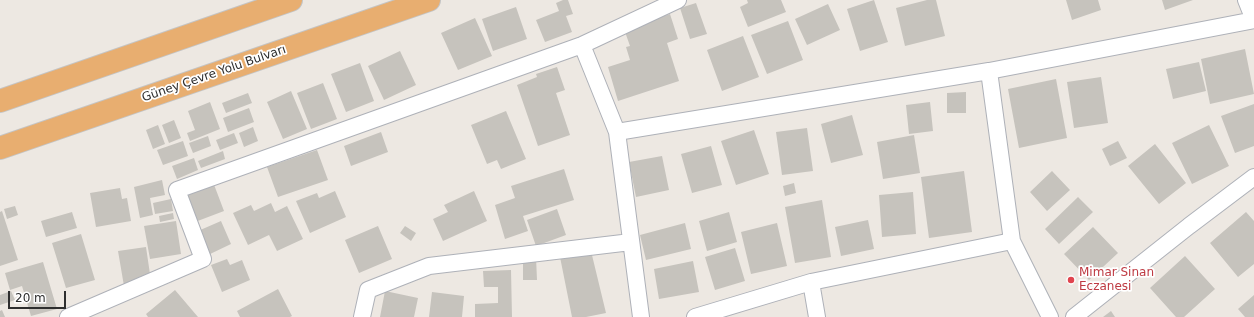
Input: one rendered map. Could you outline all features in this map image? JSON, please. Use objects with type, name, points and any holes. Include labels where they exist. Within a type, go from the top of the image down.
[{"type":"highway","points":[[0,101],[291,0]]},
{"type":"highway","name":"Güney Çevre Yolu Bulvarı","points":[[0,148],[429,0]]},
{"type":"street","points":[[68,317],[204,259],[177,190],[582,45],[678,0]]},
{"type":"street","points":[[617,132],[989,71],[1254,20],[1246,0]]},
{"type":"street","points":[[582,45],[617,132],[641,317]]},
{"type":"street","points":[[989,71],[1012,242],[1050,317]]},
{"type":"street","points":[[1074,317],[1189,226],[1254,177]]},
{"type":"street","points":[[362,317],[368,290],[429,266],[631,242]]},
{"type":"street","points":[[695,317],[811,282],[1012,242]]},
{"type":"street","points":[[811,282],[817,317]]},
{"type":"building","points":[[563,0],[568,0],[573,14],[566,16],[572,32],[545,42],[536,20],[559,11],[556,3]]},
{"type":"building","points":[[747,0],[781,0],[786,12],[748,27],[740,7],[748,3]]},
{"type":"building","points":[[874,0],[888,42],[860,51],[847,9]]},
{"type":"building","points":[[927,0],[936,0],[945,36],[905,46],[896,8]]},
{"type":"building","points":[[1066,0],[1098,0],[1101,10],[1072,20]]},
{"type":"building","points":[[1162,0],[1193,0],[1165,10]]},
{"type":"building","points":[[696,3],[707,34],[690,39],[680,8]]},
{"type":"building","points":[[828,4],[840,30],[807,45],[795,19]]},
{"type":"building","points":[[516,7],[527,39],[493,51],[482,19]]},
{"type":"building","points":[[670,14],[678,39],[667,43],[679,81],[618,101],[608,67],[630,60],[626,47],[630,46],[624,29]]},
{"type":"building","points":[[475,18],[492,56],[458,70],[441,33]]},
{"type":"building","points":[[788,21],[803,60],[767,74],[751,35]]},
{"type":"building","points":[[743,36],[759,77],[722,91],[707,50]]},
{"type":"building","points":[[1245,49],[1254,94],[1210,104],[1201,59]]},
{"type":"building","points":[[400,51],[416,85],[384,100],[368,66]]},
{"type":"building","points":[[1199,62],[1206,91],[1173,99],[1166,69]]},
{"type":"building","points":[[360,63],[374,101],[346,112],[331,74]]},
{"type":"building","points":[[557,67],[565,90],[556,93],[570,135],[538,146],[517,85],[537,77],[536,74]]},
{"type":"building","points":[[1101,77],[1108,123],[1074,128],[1067,82]]},
{"type":"building","points":[[1056,79],[1067,138],[1019,148],[1008,89]]},
{"type":"building","points":[[323,83],[337,119],[311,129],[297,93]]},
{"type":"building","points":[[291,91],[307,129],[283,139],[267,102]]},
{"type":"building","points":[[966,92],[966,113],[947,113],[947,93]]},
{"type":"building","points":[[248,93],[252,103],[226,113],[222,103]]},
{"type":"building","points":[[210,102],[220,129],[190,141],[187,133],[195,130],[188,111]]},
{"type":"building","points":[[930,102],[933,131],[909,134],[906,105]]},
{"type":"building","points":[[1254,104],[1254,146],[1235,153],[1221,116]]},
{"type":"building","points":[[249,108],[254,122],[228,132],[223,118]]},
{"type":"building","points":[[506,111],[526,159],[501,169],[497,160],[487,164],[471,125]]},
{"type":"building","points":[[852,115],[863,155],[831,163],[821,124]]},
{"type":"building","points":[[174,120],[181,138],[169,143],[162,125]]},
{"type":"building","points":[[158,125],[165,144],[153,149],[146,130]]},
{"type":"building","points":[[1209,125],[1229,166],[1192,184],[1172,143]]},
{"type":"building","points":[[253,127],[258,141],[244,147],[239,133]]},
{"type":"building","points":[[807,128],[813,171],[782,175],[776,132]]},
{"type":"building","points":[[754,130],[769,174],[736,185],[721,141]]},
{"type":"building","points":[[381,132],[388,152],[351,166],[344,146]]},
{"type":"building","points":[[234,133],[238,143],[220,150],[216,140]]},
{"type":"building","points":[[914,135],[920,173],[883,179],[877,142]]},
{"type":"building","points":[[208,136],[211,146],[193,153],[189,143]]},
{"type":"building","points":[[183,141],[188,156],[163,165],[157,150]]},
{"type":"building","points":[[1118,141],[1127,158],[1110,166],[1102,149]]},
{"type":"building","points":[[1155,144],[1186,183],[1159,204],[1128,166]]},
{"type":"building","points":[[711,146],[722,185],[692,193],[681,154]]},
{"type":"building","points":[[317,150],[328,180],[278,197],[267,167]]},
{"type":"building","points":[[223,151],[225,159],[201,168],[198,161]]},
{"type":"building","points":[[662,156],[669,190],[636,197],[629,162]]},
{"type":"building","points":[[194,158],[198,170],[177,179],[172,166]]},
{"type":"building","points":[[564,169],[574,200],[523,216],[528,231],[505,239],[495,205],[515,198],[511,186]]},
{"type":"building","points":[[964,171],[972,232],[929,238],[921,177]]},
{"type":"building","points":[[1052,171],[1070,190],[1047,211],[1030,192]]},
{"type":"building","points":[[162,180],[165,195],[150,198],[153,215],[140,218],[134,187]]},
{"type":"building","points":[[213,182],[224,211],[195,222],[185,193]]},
{"type":"building","points":[[794,183],[796,193],[785,196],[783,186]]},
{"type":"building","points":[[120,188],[122,199],[127,198],[131,221],[96,227],[90,193]]},
{"type":"building","points":[[335,191],[346,217],[310,233],[296,201],[317,193],[319,198]]},
{"type":"building","points":[[474,191],[487,221],[443,241],[433,219],[448,212],[444,205]]},
{"type":"building","points":[[913,192],[916,234],[882,237],[879,195]]},
{"type":"building","points":[[1078,197],[1093,212],[1059,244],[1045,229]]},
{"type":"building","points":[[171,199],[173,211],[155,214],[153,203]]},
{"type":"building","points":[[822,200],[831,257],[795,263],[785,207]]},
{"type":"building","points":[[271,203],[275,212],[287,206],[303,239],[277,251],[269,235],[248,245],[233,213],[251,205],[254,211]]},
{"type":"building","points":[[15,206],[18,215],[7,219],[4,209]]},
{"type":"building","points":[[557,209],[566,235],[536,246],[527,220]]},
{"type":"building","points":[[2,211],[18,260],[0,266],[0,212]]},
{"type":"building","points":[[72,212],[77,228],[46,237],[41,221]]},
{"type":"building","points":[[729,212],[737,242],[707,251],[699,221]]},
{"type":"building","points":[[1246,212],[1254,221],[1254,264],[1238,277],[1210,243]]},
{"type":"building","points":[[173,213],[174,219],[160,222],[159,216]]},
{"type":"building","points":[[868,220],[874,249],[841,256],[835,227]]},
{"type":"building","points":[[176,221],[181,254],[150,259],[144,226]]},
{"type":"building","points":[[221,221],[231,244],[208,255],[198,231]]},
{"type":"building","points":[[685,223],[691,249],[646,260],[640,235]]},
{"type":"building","points":[[777,223],[787,266],[751,274],[741,232]]},
{"type":"building","points":[[378,226],[392,259],[359,273],[345,240]]},
{"type":"building","points":[[405,226],[416,233],[411,241],[400,233]]},
{"type":"building","points":[[1093,227],[1118,253],[1089,280],[1064,254]]},
{"type":"building","points":[[81,234],[95,280],[66,288],[52,243]]},
{"type":"building","points":[[146,247],[151,281],[124,286],[118,251]]},
{"type":"building","points":[[735,248],[745,281],[715,290],[705,257]]},
{"type":"building","points":[[591,251],[606,313],[586,317],[572,317],[560,257]]},
{"type":"building","points":[[1185,256],[1215,289],[1184,317],[1176,317],[1150,288]]},
{"type":"building","points":[[536,257],[537,280],[523,280],[523,258]]},
{"type":"building","points":[[227,259],[230,265],[242,260],[250,280],[222,292],[211,265]]},
{"type":"building","points":[[693,261],[699,292],[659,299],[654,269]]},
{"type":"building","points":[[43,262],[57,309],[31,316],[22,286],[10,290],[5,273]]},
{"type":"building","points":[[511,270],[512,317],[475,317],[475,304],[498,303],[498,287],[484,287],[483,271]]},
{"type":"building","points":[[278,289],[292,316],[240,317],[237,311]]},
{"type":"building","points":[[175,290],[198,317],[148,317],[146,314]]},
{"type":"building","points":[[11,291],[15,300],[0,305],[0,295]]},
{"type":"building","points":[[385,291],[418,298],[414,317],[380,317]]},
{"type":"building","points":[[432,292],[464,296],[462,317],[429,317]]},
{"type":"building","points":[[1254,295],[1254,317],[1245,317],[1238,309]]},
{"type":"building","points":[[2,310],[5,317],[0,317],[0,311]]},
{"type":"building","points":[[1111,311],[1115,317],[1103,317]]},
{"type":"place","name":"Mimar Sinan Eczanesi","points":[[1071,280]]}]
